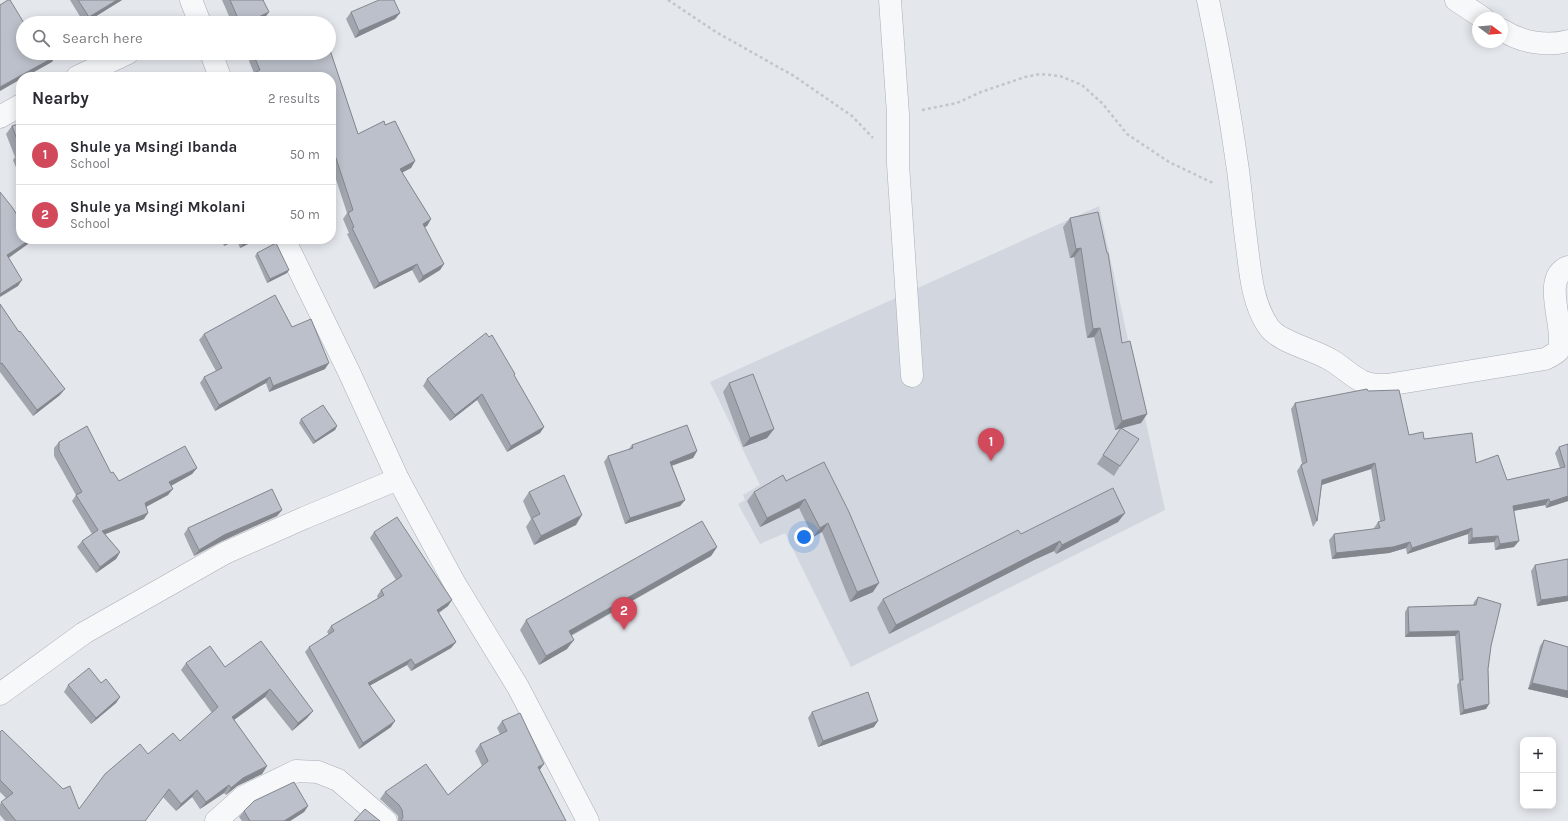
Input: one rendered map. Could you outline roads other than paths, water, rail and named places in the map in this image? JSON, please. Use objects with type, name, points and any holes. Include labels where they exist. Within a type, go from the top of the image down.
[{"type":"street","points":[[890,0],[898,114],[898,164],[912,376]]},
{"type":"street","points":[[1208,0],[1233,135],[1250,275],[1259,310],[1268,327],[1279,337],[1308,348],[1330,360],[1364,383],[1373,385],[1394,384],[1545,359],[1559,351],[1562,341],[1563,327],[1557,284],[1559,274],[1568,267]]},
{"type":"street","points":[[1456,0],[1474,12]]},
{"type":"street","points":[[1508,33],[1522,40],[1541,43],[1568,41]]},
{"type":"street","points":[[88,72],[113,60]]},
{"type":"street","points":[[214,60],[218,72]]},
{"type":"street","points":[[0,117],[16,108]]},
{"type":"street","points":[[286,244],[349,372],[398,479],[456,584],[518,687],[588,821]]},
{"type":"street","points":[[0,694],[84,633],[225,553],[398,479]]},
{"type":"street","points":[[216,821],[243,797],[296,771],[318,772],[338,780],[386,821]]},
{"type":"place","name":"Shule ya Msingi Ibanda","points":[[991,461]]},
{"type":"place","name":"Shule ya Msingi Mkolani","points":[[624,630]]}]
